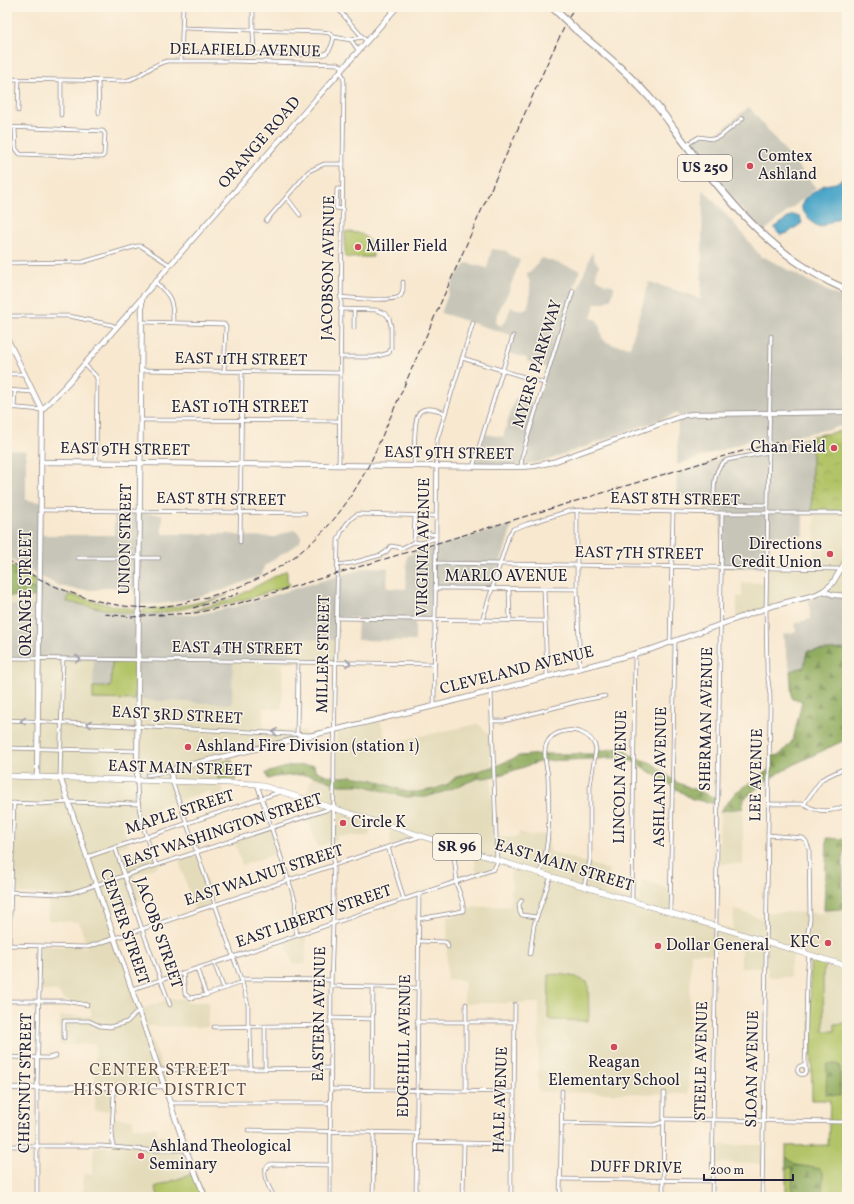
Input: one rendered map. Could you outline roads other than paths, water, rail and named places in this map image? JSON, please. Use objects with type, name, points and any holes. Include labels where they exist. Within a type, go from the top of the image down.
[{"type":"highway","name":"US 250","points":[[552,7],[576,30],[622,68],[656,105],[741,213],[766,238],[805,267],[847,290]]},
{"type":"main road","name":"ORANGE ROAD","points":[[42,410],[143,298],[155,282],[344,67],[358,50],[364,39],[397,7]]},
{"type":"main road","name":"UNION STREET","points":[[137,780],[139,511],[143,298]]},
{"type":"main road","points":[[7,338],[42,410]]},
{"type":"main road","name":"ORANGE STREET","points":[[37,777],[42,410]]},
{"type":"main road","name":"EAST 9TH STREET","points":[[41,462],[521,468],[553,462],[685,415],[847,412]]},
{"type":"main road","name":"CLEVELAND AVENUE","points":[[173,771],[176,768],[314,736],[635,654],[766,608],[812,596],[823,591],[835,580],[847,559]]},
{"type":"main road","points":[[823,591],[834,595],[847,596]]},
{"type":"main road","points":[[172,781],[173,771]]},
{"type":"main road","name":"EAST MAIN STREET","points":[[7,776],[257,784],[497,860],[847,966]]},
{"type":"main road","name":"CENTER STREET","points":[[60,777],[186,1150],[205,1197]]},
{"type":"main road","points":[[7,1088],[165,1086]]},
{"type":"street","points":[[181,61],[183,7]]},
{"type":"street","points":[[253,7],[254,54]]},
{"type":"street","points":[[334,7],[338,9],[364,39]]},
{"type":"street","points":[[340,7],[340,12]]},
{"type":"street","points":[[182,28],[322,32],[328,33],[334,37],[364,39]]},
{"type":"street","points":[[182,52],[322,55],[326,54],[330,49],[334,37]]},
{"type":"street","points":[[349,39],[353,40],[358,50]]},
{"type":"street","name":"DELAFIELD AVENUE","points":[[7,79],[98,81],[131,80],[162,62],[181,61],[337,64],[344,67]]},
{"type":"street","name":"JACOBSON AVENUE","points":[[339,465],[344,82],[340,71]]},
{"type":"street","points":[[18,111],[19,79]]},
{"type":"street","points":[[61,80],[61,115]]},
{"type":"street","points":[[98,81],[99,113]]},
{"type":"street","points":[[686,145],[699,137],[714,139],[720,137],[743,118]]},
{"type":"street","points":[[7,127],[103,131],[105,134],[104,155],[102,157],[95,158],[20,154],[16,149],[15,128]]},
{"type":"street","points":[[266,221],[311,169],[324,164],[343,164]]},
{"type":"street","points":[[342,189],[336,189],[336,208],[342,209]]},
{"type":"street","points":[[287,198],[300,215]]},
{"type":"street","points":[[7,263],[83,262],[141,246],[170,265]]},
{"type":"street","points":[[155,282],[171,299],[173,308],[173,322]]},
{"type":"street","points":[[340,297],[377,299],[395,298],[400,296],[403,282]]},
{"type":"street","name":"MYERS PARKWAY","points":[[521,468],[523,453],[573,292]]},
{"type":"street","points":[[340,310],[376,310],[386,314],[390,322],[390,351],[384,356],[374,358],[340,357]]},
{"type":"street","points":[[354,310],[354,328]]},
{"type":"street","points":[[7,316],[69,316],[116,327]]},
{"type":"street","points":[[142,322],[224,324],[226,327],[224,371]]},
{"type":"street","name":"VIRGINIA AVENUE","points":[[434,706],[437,440],[473,323]]},
{"type":"street","points":[[473,467],[513,336]]},
{"type":"street","name":"LEE AVENUE","points":[[767,942],[770,702],[767,672],[766,568],[771,336]]},
{"type":"street","points":[[462,358],[544,383]]},
{"type":"street","points":[[84,364],[96,376],[97,379],[96,463]]},
{"type":"street","name":"EAST 11TH STREET","points":[[141,370],[340,373]]},
{"type":"street","points":[[240,542],[242,372]]},
{"type":"street","points":[[7,374],[25,374]]},
{"type":"street","points":[[7,390],[33,392]]},
{"type":"street","points":[[14,408],[15,391]]},
{"type":"street","points":[[7,407],[42,410]]},
{"type":"street","points":[[414,466],[415,427],[418,414],[422,410],[431,409],[445,413]]},
{"type":"street","name":"EAST 10TH STREET","points":[[141,420],[339,421]]},
{"type":"street","points":[[767,505],[714,504],[714,495],[716,475],[720,465],[723,462],[769,452]]},
{"type":"street","name":"EAST 8TH STREET","points":[[40,510],[306,513]]},
{"type":"street","points":[[577,510],[577,589],[580,668]]},
{"type":"street","name":"EAST 8TH STREET","points":[[499,564],[509,535],[513,529],[569,511],[847,513]]},
{"type":"street","name":"ASHLAND AVENUE","points":[[670,912],[673,512]]},
{"type":"street","name":"SHERMAN AVENUE","points":[[717,926],[722,513]]},
{"type":"street","name":"MILLER STREET","points":[[333,808],[337,565],[340,536],[354,516],[363,514],[415,516]]},
{"type":"street","points":[[414,542],[415,516],[436,516]]},
{"type":"street","points":[[415,535],[426,533],[436,537]]},
{"type":"street","points":[[337,565],[352,563],[381,555],[391,546],[402,548],[414,542],[421,543],[436,537]]},
{"type":"street","points":[[78,558],[160,558]]},
{"type":"street","name":"EAST 7TH STREET","points":[[436,563],[841,569]]},
{"type":"street","points":[[482,621],[499,564]]},
{"type":"street","name":"MARLO AVENUE","points":[[435,588],[577,589]]},
{"type":"street","points":[[509,589],[510,621]]},
{"type":"street","points":[[544,589],[547,676]]},
{"type":"street","points":[[336,618],[545,621]]},
{"type":"street","name":"LINCOLN AVENUE","points":[[632,901],[635,654]]},
{"type":"street","name":"EAST 4TH STREET","points":[[7,658],[434,664]]},
{"type":"street","name":"CENTER STREET","points":[[60,777],[63,658]]},
{"type":"street","points":[[297,733],[298,662]]},
{"type":"street","points":[[491,691],[497,860]]},
{"type":"street","points":[[492,721],[509,720],[605,696]]},
{"type":"street","name":"EAST 3RD STREET","points":[[7,720],[297,733],[314,736]]},
{"type":"street","points":[[540,873],[546,857],[548,830],[548,778],[545,749],[547,743],[553,736],[562,731],[580,732],[588,736],[596,749],[590,786],[590,860],[584,886]]},
{"type":"street","points":[[7,748],[137,751]]},
{"type":"street","points":[[804,804],[822,779],[847,767]]},
{"type":"street","name":"CLEVELAND AVENUE","points":[[147,775],[173,771]]},
{"type":"street","points":[[137,780],[139,814],[156,865]]},
{"type":"street","points":[[172,781],[216,905],[248,1005],[251,1069]]},
{"type":"street","points":[[257,784],[270,828],[296,904],[295,927],[297,935]]},
{"type":"street","name":"MAPLE STREET","points":[[86,857],[282,791]]},
{"type":"street","points":[[7,803],[41,804],[68,802],[138,804]]},
{"type":"street","points":[[8,945],[12,892],[14,803]]},
{"type":"street","points":[[768,804],[804,804],[822,811],[838,809],[847,804]]},
{"type":"street","name":"EAST WASHINGTON STREET","points":[[7,892],[67,894],[333,808]]},
{"type":"street","name":"EASTERN AVENUE","points":[[330,1197],[330,1018],[334,924],[333,808]]},
{"type":"street","points":[[768,835],[803,838],[809,849],[810,920],[807,954],[805,1067]]},
{"type":"street","name":"EAST WALNUT STREET","points":[[8,945],[88,947],[422,836]]},
{"type":"street","points":[[419,919],[463,911],[464,908],[456,882],[453,846]]},
{"type":"street","name":"JACOBS STREET","points":[[115,847],[142,929],[170,1005]]},
{"type":"street","points":[[388,848],[404,900]]},
{"type":"street","name":"EAST LIBERTY STREET","points":[[132,989],[334,924],[494,869],[497,860]]},
{"type":"street","points":[[530,954],[536,917],[551,876]]},
{"type":"street","name":"EDGEHILL AVENUE","points":[[416,1197],[418,895]]},
{"type":"street","points":[[522,900],[519,904],[520,913],[522,915],[536,917]]},
{"type":"street","name":"STEELE AVENUE","points":[[712,1197],[717,926]]},
{"type":"street","points":[[418,941],[445,942],[447,943],[448,947]]},
{"type":"street","name":"SLOAN AVENUE","points":[[762,1197],[767,942]]},
{"type":"street","name":"CHESTNUT STREET","points":[[37,1197],[38,1174],[36,1146],[36,1088],[40,946]]},
{"type":"street","points":[[214,963],[224,989]]},
{"type":"street","points":[[197,969],[206,995]]},
{"type":"street","points":[[183,973],[184,992],[187,998],[194,998],[224,989],[241,980],[331,980]]},
{"type":"street","points":[[331,986],[418,988]]},
{"type":"street","points":[[372,1089],[373,987]]},
{"type":"street","points":[[7,1001],[65,1001],[87,1005]]},
{"type":"street","points":[[466,1004],[466,1091]]},
{"type":"street","name":"HALE AVENUE","points":[[511,1197],[515,1004]]},
{"type":"street","points":[[64,1038],[64,1021],[89,1021],[100,1026],[110,1027],[127,1022],[138,1010]]},
{"type":"street","points":[[330,1018],[373,1019]]},
{"type":"street","points":[[417,1022],[515,1022]]},
{"type":"street","points":[[214,1027],[330,1025]]},
{"type":"street","points":[[265,1026],[266,1069]]},
{"type":"street","points":[[7,1057],[50,1058],[56,1056]]},
{"type":"street","points":[[160,1070],[331,1068]]},
{"type":"street","points":[[112,1087],[114,1093],[112,1129],[114,1147]]},
{"type":"street","points":[[331,1088],[514,1092]]},
{"type":"street","points":[[560,1197],[562,1092]]},
{"type":"street","points":[[663,1197],[664,1093]]},
{"type":"street","points":[[171,1103],[330,1103]]},
{"type":"street","points":[[561,1124],[654,1125],[664,1120],[847,1121]]},
{"type":"street","points":[[248,1130],[416,1133]]},
{"type":"street","points":[[373,1197],[374,1132]]},
{"type":"street","points":[[416,1142],[511,1144]]},
{"type":"street","points":[[462,1197],[464,1143]]},
{"type":"street","points":[[7,1146],[114,1147],[147,1150],[186,1150]]},
{"type":"street","points":[[274,1197],[264,1174],[267,1166],[271,1164],[330,1166]]},
{"type":"street","name":"DUFF DRIVE","points":[[560,1179],[712,1181]]},
{"type":"water","points":[[847,176],[847,214],[820,227],[814,224],[802,210],[804,199],[824,185],[836,183]]},
{"type":"water","points":[[792,215],[800,216],[802,223],[788,233],[780,235],[774,228]]},
{"type":"railway","points":[[7,559],[51,585],[83,597],[116,605],[158,607],[183,603],[215,595],[245,584],[273,571],[300,553],[312,542],[330,524],[346,504],[372,459],[482,209],[574,7]]},
{"type":"railway","points":[[158,615],[195,613],[233,605],[731,454],[783,441]]},
{"type":"railway","points":[[193,608],[239,593]]},
{"type":"railway","points":[[104,614],[132,617],[162,614]]},
{"type":"place","name":"Comtex Ashland","points":[[750,166]]},
{"type":"place","name":"Miller Field","points":[[358,247]]},
{"type":"place","name":"Chan Field","points":[[834,448]]},
{"type":"place","name":"Directions Credit Union","points":[[830,554]]},
{"type":"place","name":"Ashland Fire Division (station 1)","points":[[188,747]]},
{"type":"place","name":"Circle K","points":[[343,823]]},
{"type":"place","name":"KFC","points":[[828,943]]},
{"type":"place","name":"Dollar General","points":[[658,946]]},
{"type":"place","name":"Reagan Elementary School","points":[[614,1047]]},
{"type":"place","name":"Ashland Theological Seminary","points":[[141,1156]]},
{"type":"district","name":"CENTER STREET HISTORIC DISTRICT","points":[[160,1080]]}]
